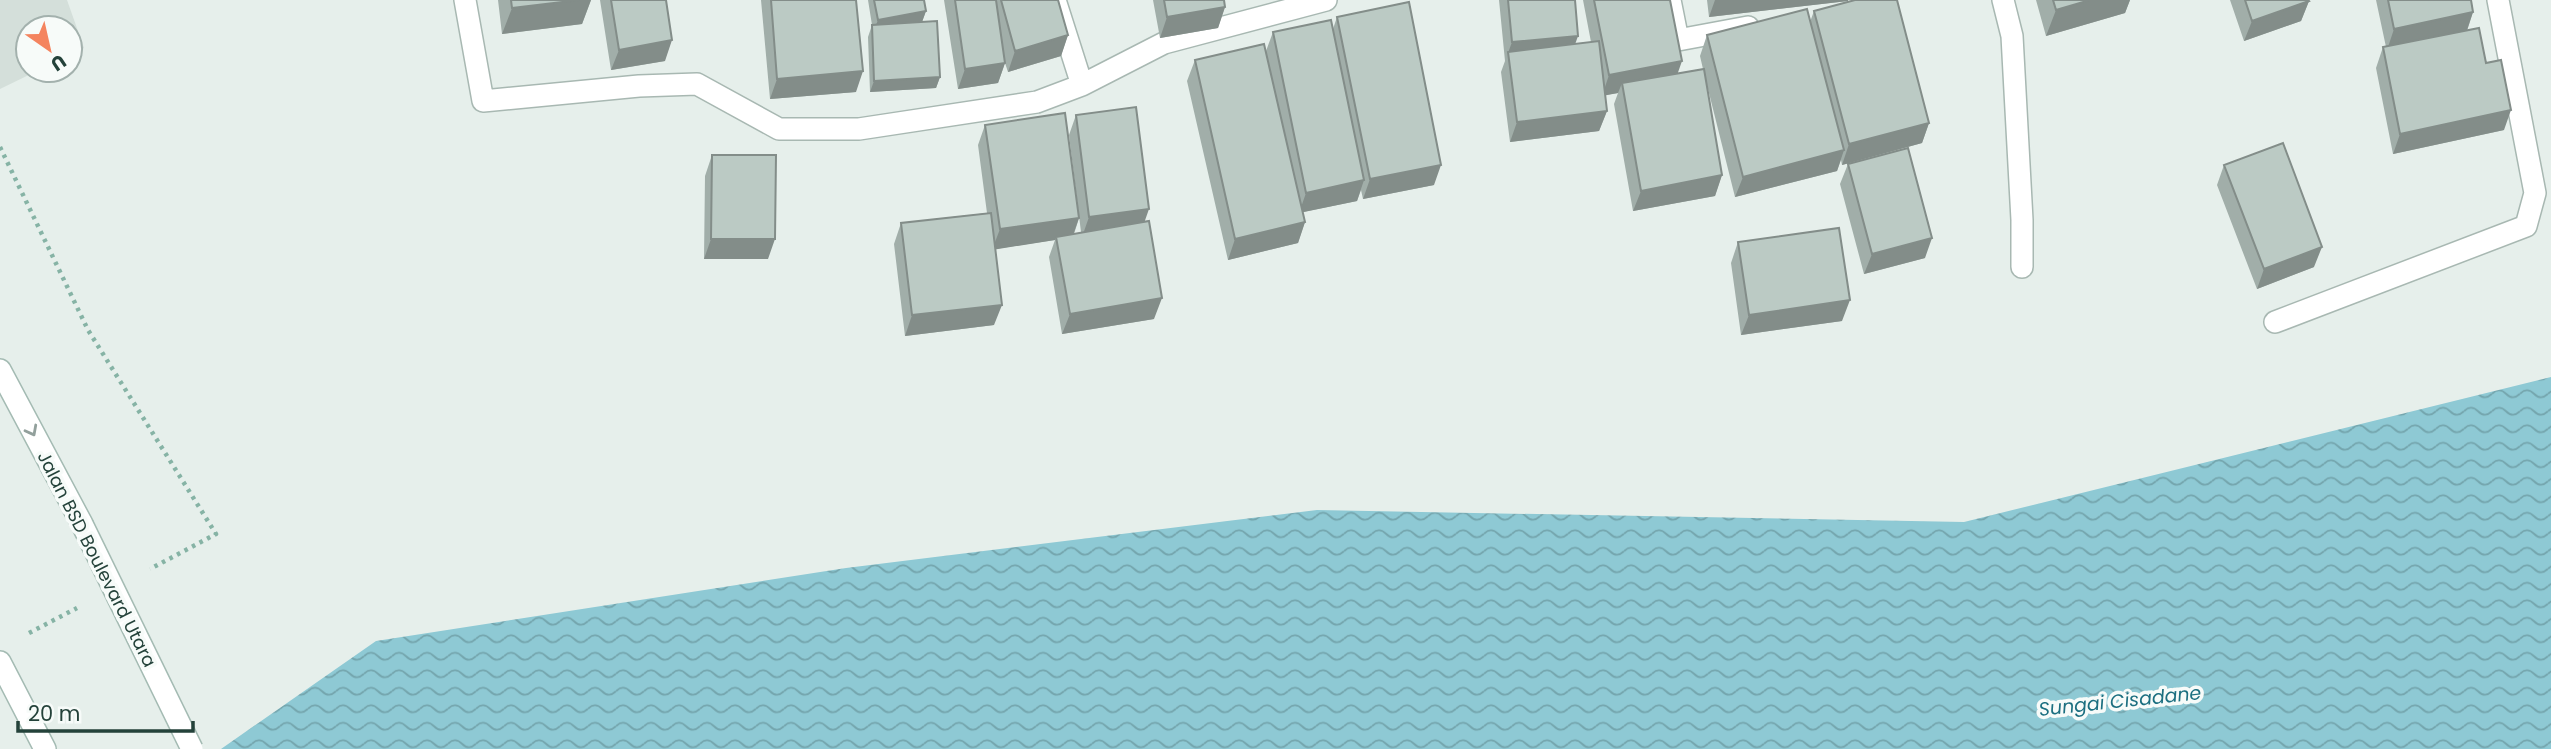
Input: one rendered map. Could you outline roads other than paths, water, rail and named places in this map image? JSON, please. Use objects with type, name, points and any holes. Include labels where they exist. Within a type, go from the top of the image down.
[{"type":"street","points":[[465,0],[484,101],[639,86],[697,84],[779,130],[859,129],[1037,102],[1082,85],[1164,43],[1326,0]]},
{"type":"street","points":[[1055,0],[1082,85]]},
{"type":"street","points":[[1670,0],[1678,40],[1774,22]]},
{"type":"street","points":[[2003,0],[2012,36],[2022,267]]},
{"type":"street","points":[[2275,322],[2526,226],[2535,193],[2498,0]]},
{"type":"street","name":"Jalan BSD Boulevard Utara","points":[[0,370],[82,524],[192,749]]},
{"type":"street","points":[[0,662],[44,749]]},
{"type":"water","name":"Sungai Cisadane","points":[[2551,377],[2551,749],[221,749],[376,641],[846,568],[1317,510],[1964,522]]}]
